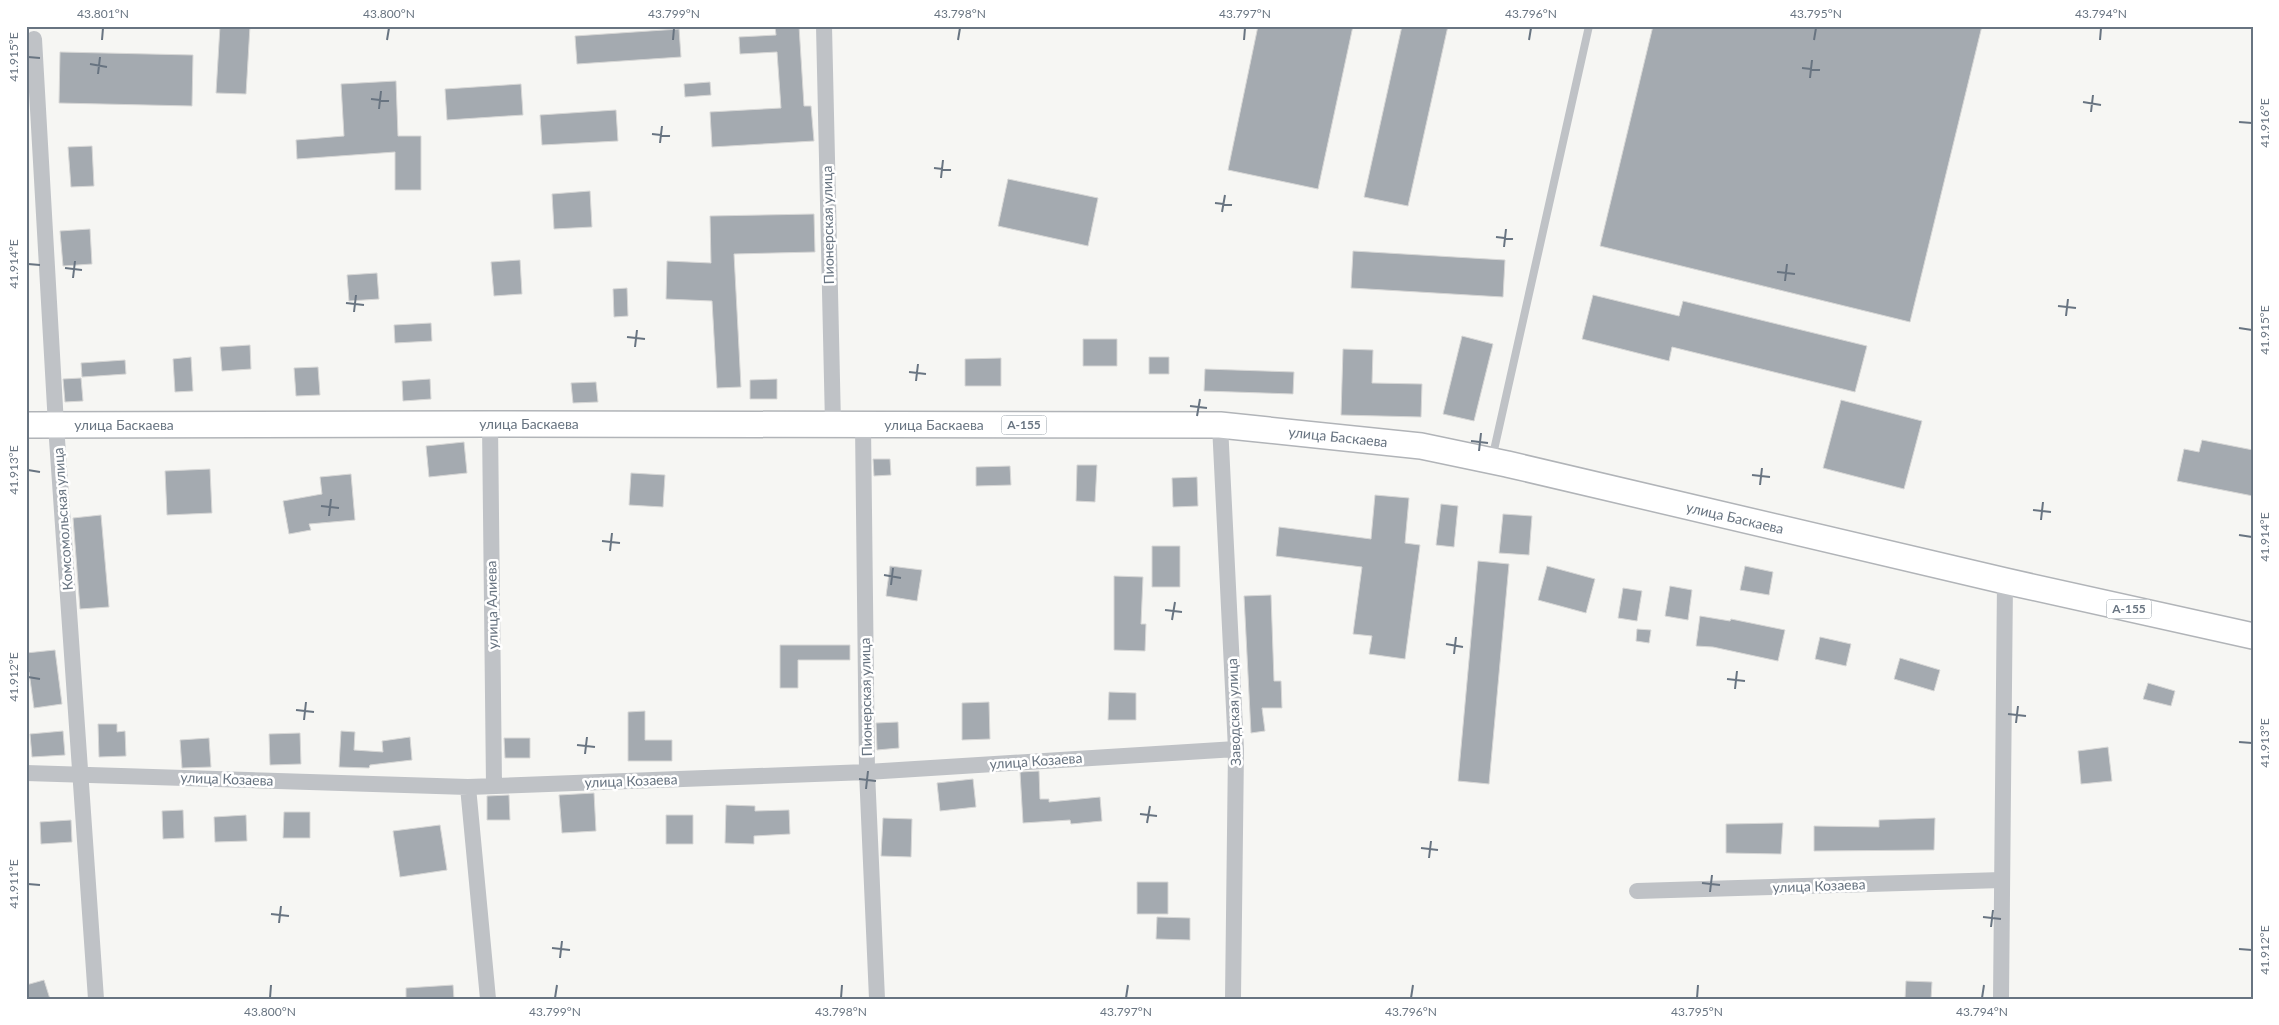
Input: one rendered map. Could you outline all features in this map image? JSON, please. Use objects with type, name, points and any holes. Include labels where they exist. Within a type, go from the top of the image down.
[{"type":"main road","name":"улица Баскаева","points":[[26,425],[1220,425],[1421,446],[2005,581]]},
{"type":"main road","name":"А-155","points":[[2005,581],[2253,636]]},
{"type":"street","name":"Пионерская улица","points":[[824,26],[833,424]]},
{"type":"street","name":"Комсомольская улица","points":[[34,39],[56,425],[96,999]]},
{"type":"street","name":"улица Алиева","points":[[490,424],[494,786]]},
{"type":"street","name":"Пионерская улица","points":[[863,425],[867,772],[877,999]]},
{"type":"street","name":"Заводская улица","points":[[1220,425],[1236,749],[1234,999]]},
{"type":"street","points":[[2001,999],[2005,581]]},
{"type":"street","name":"улица Козаева","points":[[26,773],[468,787],[867,772],[1236,749]]},
{"type":"street","points":[[468,787],[488,999]]},
{"type":"street","name":"улица Козаева","points":[[1636,891],[2002,880]]},
{"type":"lane","points":[[1491,461],[1589,26]]},
{"type":"building","points":[[220,26],[250,26],[246,94],[216,93]]},
{"type":"building","points":[[775,26],[799,26],[804,106],[811,106],[814,141],[712,147],[710,112],[781,108],[777,52],[740,54],[739,37],[776,35]]},
{"type":"building","points":[[1258,26],[1353,26],[1318,189],[1228,170]]},
{"type":"building","points":[[1402,26],[1448,26],[1408,206],[1364,197]]},
{"type":"building","points":[[1653,26],[1982,26],[1910,322],[1600,246]]},
{"type":"building","points":[[679,29],[681,57],[577,64],[575,36]]},
{"type":"building","points":[[60,52],[193,55],[192,106],[59,103]]},
{"type":"building","points":[[396,81],[398,136],[421,136],[421,190],[395,190],[395,152],[297,159],[296,140],[344,136],[341,84]]},
{"type":"building","points":[[710,82],[711,95],[685,97],[684,84]]},
{"type":"building","points":[[521,84],[523,115],[447,120],[445,89]]},
{"type":"building","points":[[616,110],[618,141],[542,145],[540,115]]},
{"type":"building","points":[[92,146],[94,186],[71,187],[68,147]]},
{"type":"building","points":[[1008,179],[1098,198],[1088,246],[998,226]]},
{"type":"building","points":[[590,191],[592,227],[554,229],[552,194]]},
{"type":"building","points":[[814,214],[815,252],[734,254],[741,387],[717,388],[712,301],[666,299],[667,261],[711,263],[710,216]]},
{"type":"building","points":[[90,229],[92,264],[63,266],[60,231]]},
{"type":"building","points":[[1353,251],[1505,260],[1503,297],[1351,288]]},
{"type":"building","points":[[520,260],[522,294],[494,296],[491,262]]},
{"type":"building","points":[[377,273],[379,299],[349,301],[347,275]]},
{"type":"building","points":[[627,288],[628,316],[614,317],[613,289]]},
{"type":"building","points":[[1593,295],[1679,316],[1683,301],[1867,346],[1855,392],[1672,347],[1669,361],[1582,339]]},
{"type":"building","points":[[431,323],[432,341],[395,343],[394,325]]},
{"type":"building","points":[[1462,336],[1493,344],[1474,421],[1443,414]]},
{"type":"building","points":[[1083,339],[1117,339],[1117,366],[1083,366]]},
{"type":"building","points":[[250,345],[251,369],[222,371],[220,347]]},
{"type":"building","points":[[1343,349],[1373,350],[1372,383],[1422,384],[1421,417],[1341,415]]},
{"type":"building","points":[[191,357],[193,391],[175,392],[173,359]]},
{"type":"building","points":[[1149,357],[1169,357],[1169,374],[1149,374]]},
{"type":"building","points":[[1001,358],[1001,386],[965,386],[965,359]]},
{"type":"building","points":[[125,360],[126,374],[82,377],[81,363]]},
{"type":"building","points":[[318,367],[320,395],[296,396],[294,368]]},
{"type":"building","points":[[1205,369],[1294,372],[1293,394],[1204,391]]},
{"type":"building","points":[[81,378],[83,401],[65,402],[63,379]]},
{"type":"building","points":[[430,379],[431,399],[403,401],[402,381]]},
{"type":"building","points":[[777,379],[777,399],[750,399],[750,380]]},
{"type":"building","points":[[596,382],[598,402],[573,403],[571,383]]},
{"type":"building","points":[[1841,400],[1922,421],[1904,489],[1823,468]]},
{"type":"building","points":[[2202,440],[2253,450],[2253,496],[2177,481],[2184,449],[2199,452]]},
{"type":"building","points":[[464,442],[467,473],[429,477],[426,446]]},
{"type":"building","points":[[873,459],[890,459],[891,475],[874,476]]},
{"type":"building","points":[[1077,465],[1097,465],[1095,502],[1076,501]]},
{"type":"building","points":[[1010,466],[1011,485],[976,486],[976,467]]},
{"type":"building","points":[[210,469],[212,513],[167,515],[165,471]]},
{"type":"building","points":[[631,473],[665,475],[663,507],[629,505]]},
{"type":"building","points":[[351,474],[355,520],[309,524],[311,530],[289,534],[283,501],[322,494],[320,477]]},
{"type":"building","points":[[1197,477],[1198,506],[1173,507],[1172,478]]},
{"type":"building","points":[[1375,495],[1409,498],[1405,543],[1420,545],[1405,659],[1369,654],[1372,636],[1353,634],[1362,567],[1276,556],[1279,527],[1371,539]]},
{"type":"building","points":[[1441,504],[1458,506],[1454,547],[1436,545]]},
{"type":"building","points":[[1503,514],[1532,516],[1529,555],[1499,553]]},
{"type":"building","points":[[101,515],[109,607],[80,609],[73,518]]},
{"type":"building","points":[[1152,546],[1180,546],[1180,587],[1152,587]]},
{"type":"building","points":[[1478,561],[1509,564],[1489,784],[1458,781]]},
{"type":"building","points":[[890,566],[922,570],[917,601],[886,596]]},
{"type":"building","points":[[1547,566],[1595,579],[1586,613],[1538,600]]},
{"type":"building","points":[[1745,566],[1773,572],[1769,595],[1740,590]]},
{"type":"building","points":[[1114,576],[1143,577],[1141,624],[1146,624],[1145,651],[1114,650]]},
{"type":"building","points":[[1670,586],[1692,590],[1688,620],[1665,616]]},
{"type":"building","points":[[1623,588],[1642,591],[1637,621],[1618,618]]},
{"type":"building","points":[[1271,595],[1274,681],[1281,681],[1282,708],[1262,708],[1265,731],[1251,733],[1244,596]]},
{"type":"building","points":[[1700,616],[1730,621],[1731,619],[1785,630],[1778,661],[1713,647],[1696,646]]},
{"type":"building","points":[[1637,629],[1651,630],[1649,643],[1636,641]]},
{"type":"building","points":[[1820,637],[1851,644],[1846,666],[1815,659]]},
{"type":"building","points":[[780,645],[850,645],[850,660],[798,660],[798,688],[780,688]]},
{"type":"building","points":[[55,650],[62,704],[34,708],[29,672],[26,672],[26,653]]},
{"type":"building","points":[[1900,658],[1940,670],[1934,691],[1894,679]]},
{"type":"building","points":[[2148,683],[2175,691],[2171,706],[2143,699]]},
{"type":"building","points":[[1109,692],[1136,693],[1136,720],[1108,720]]},
{"type":"building","points":[[989,702],[990,739],[962,740],[962,703]]},
{"type":"building","points":[[645,711],[645,740],[672,740],[672,761],[628,761],[628,712]]},
{"type":"building","points":[[898,722],[899,748],[877,750],[876,723]]},
{"type":"building","points":[[98,724],[117,724],[117,732],[125,731],[126,756],[99,757]]},
{"type":"building","points":[[63,731],[65,755],[32,757],[30,734]]},
{"type":"building","points":[[341,731],[355,732],[354,750],[383,752],[382,741],[410,737],[412,760],[370,765],[369,768],[339,767]]},
{"type":"building","points":[[300,733],[301,764],[270,765],[269,734]]},
{"type":"building","points":[[209,738],[211,767],[182,768],[180,740]]},
{"type":"building","points":[[504,738],[530,738],[530,758],[505,758]]},
{"type":"building","points":[[2108,747],[2112,781],[2081,784],[2078,751]]},
{"type":"building","points":[[1039,771],[1040,799],[1049,799],[1049,802],[1100,797],[1102,821],[1071,824],[1070,820],[1023,823],[1020,772]]},
{"type":"building","points":[[973,779],[976,807],[940,811],[937,783]]},
{"type":"building","points":[[594,793],[596,831],[562,833],[559,795]]},
{"type":"building","points":[[509,795],[510,820],[487,820],[487,796]]},
{"type":"building","points":[[726,805],[755,806],[755,811],[789,810],[790,834],[754,836],[754,844],[725,843]]},
{"type":"building","points":[[183,810],[184,838],[163,839],[162,811]]},
{"type":"building","points":[[284,812],[310,812],[310,838],[283,838]]},
{"type":"building","points":[[246,815],[247,841],[215,842],[214,817]]},
{"type":"building","points":[[666,815],[693,815],[693,844],[666,844]]},
{"type":"building","points":[[883,818],[912,819],[911,857],[881,856]]},
{"type":"building","points":[[1935,818],[1934,850],[1814,851],[1814,826],[1879,827],[1879,820]]},
{"type":"building","points":[[71,820],[72,842],[41,844],[40,822]]},
{"type":"building","points":[[1783,823],[1781,854],[1726,853],[1726,824]]},
{"type":"building","points":[[440,825],[447,870],[400,877],[393,831]]},
{"type":"building","points":[[1137,882],[1168,882],[1168,914],[1137,914]]},
{"type":"building","points":[[1157,917],[1190,918],[1190,940],[1156,939]]},
{"type":"building","points":[[44,980],[50,999],[26,999],[26,985]]},
{"type":"building","points":[[1906,981],[1932,982],[1931,999],[1905,999]]},
{"type":"building","points":[[453,985],[454,999],[406,999],[406,988]]}]
